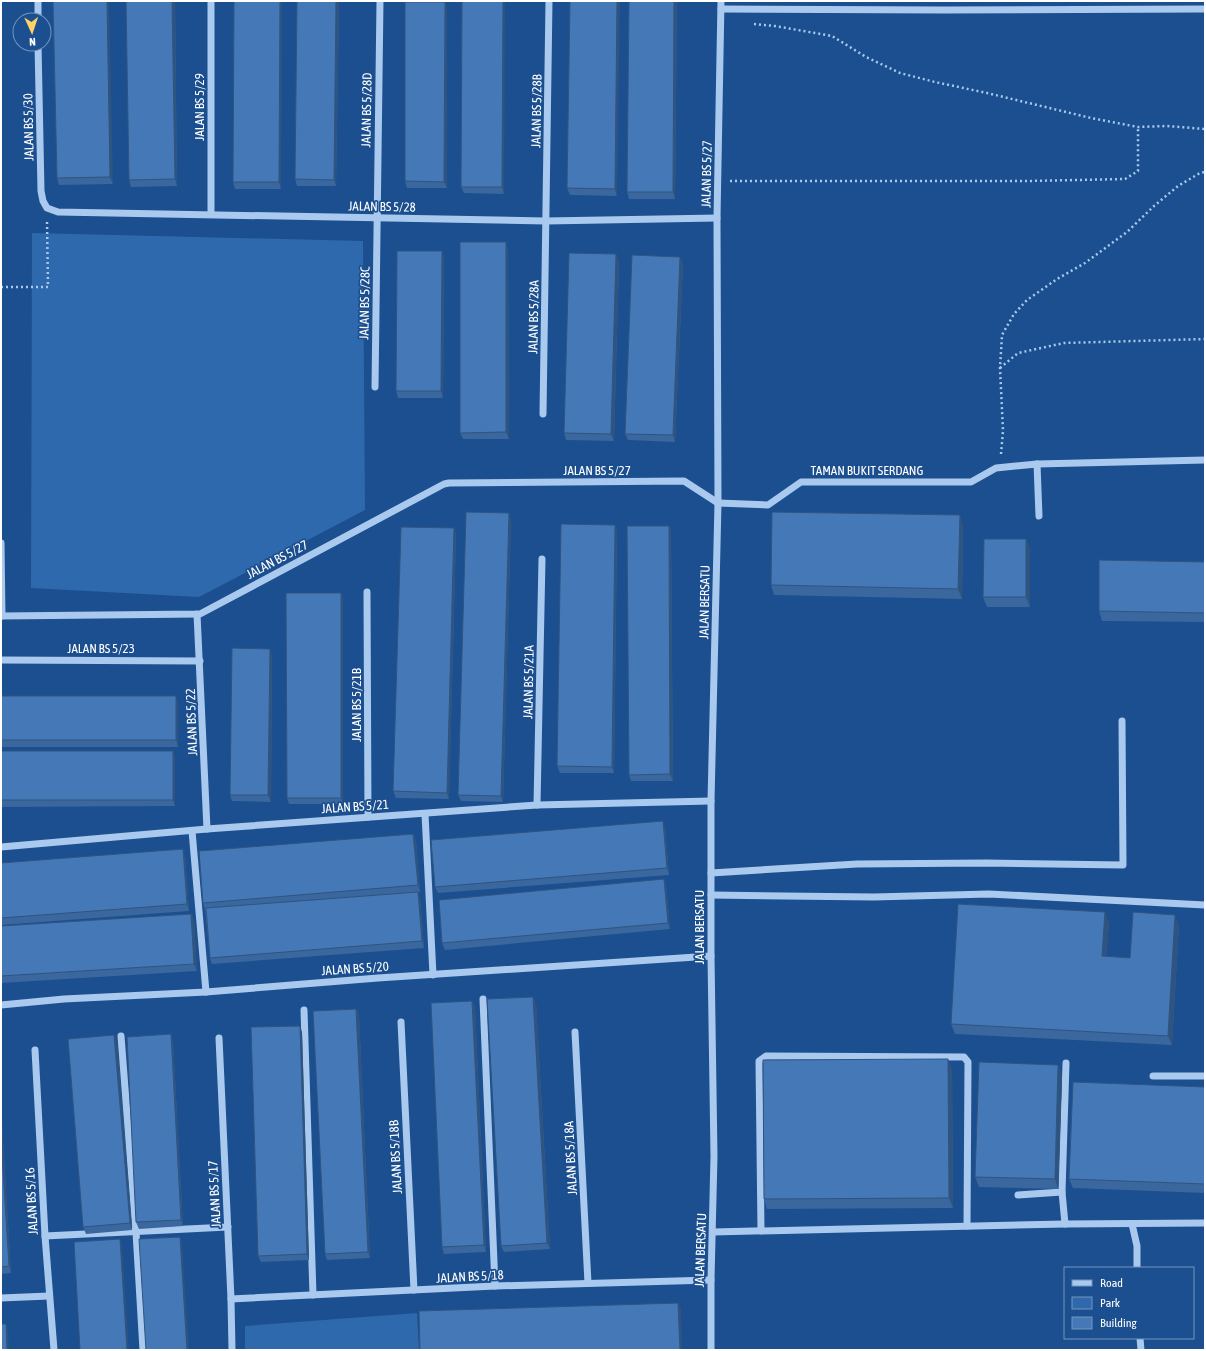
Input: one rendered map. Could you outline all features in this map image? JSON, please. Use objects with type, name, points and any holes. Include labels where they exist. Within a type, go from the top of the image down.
[{"type":"street","points":[[38,1],[38,12]]},
{"type":"street","name":"JALAN BS 5/29","points":[[211,1],[211,214]]},
{"type":"street","name":"JALAN BS 5/28D","points":[[377,219],[380,1]]},
{"type":"street","name":"JALAN BS 5/28B","points":[[546,221],[549,1]]},
{"type":"street","name":"JALAN BS 5/27","points":[[718,503],[717,218],[721,1]]},
{"type":"street","points":[[721,9],[1205,9]]},
{"type":"street","name":"JALAN BS 5/30","points":[[38,52],[41,191],[43,200],[48,208]]},
{"type":"street","name":"JALAN BS 5/28","points":[[48,208],[58,212],[68,213],[211,214],[377,219],[546,221],[717,218]]},
{"type":"street","name":"JALAN BS 5/28C","points":[[375,387],[377,219]]},
{"type":"street","name":"JALAN BS 5/28A","points":[[543,414],[546,221]]},
{"type":"street","points":[[996,468],[1037,464],[1205,460]]},
{"type":"street","points":[[1037,464],[1039,516]]},
{"type":"street","name":"TAMAN BUKIT SERDANG","points":[[718,503],[768,505],[801,482],[971,482],[996,468]]},
{"type":"street","name":"JALAN BS 5/27","points":[[2,616],[197,614],[447,483],[684,481],[718,503]]},
{"type":"street","name":"JALAN BERSATU","points":[[711,1350],[714,1156],[711,956],[711,801],[718,503]]},
{"type":"street","points":[[1,544],[2,616]]},
{"type":"street","name":"JALAN BS 5/21A","points":[[537,805],[542,559]]},
{"type":"street","name":"JALAN BS 5/21B","points":[[367,592],[368,817]]},
{"type":"street","name":"JALAN BS 5/22","points":[[197,614],[207,829]]},
{"type":"street","name":"JALAN BS 5/23","points":[[1,660],[200,661]]},
{"type":"street","points":[[711,873],[857,864],[986,863],[1123,865],[1122,721]]},
{"type":"street","name":"JALAN BS 5/21","points":[[1,847],[207,829],[537,805],[711,801]]},
{"type":"street","points":[[425,814],[432,975]]},
{"type":"street","points":[[192,831],[206,992]]},
{"type":"street","points":[[711,895],[874,897],[989,894],[1205,905]]},
{"type":"street","name":"JALAN BS 5/20","points":[[1,1004],[64,999],[206,992],[327,982],[711,956]]},
{"type":"street","points":[[483,999],[495,1286]]},
{"type":"street","points":[[304,1010],[313,1295]]},
{"type":"street","name":"JALAN BS 5/18B","points":[[400,1022],[414,1290]]},
{"type":"street","name":"JALAN BS 5/18A","points":[[575,1032],[588,1283]]},
{"type":"street","points":[[121,1036],[136,1232],[143,1350]]},
{"type":"street","name":"JALAN BS 5/17","points":[[219,1038],[232,1350]]},
{"type":"street","name":"JALAN BS 5/16","points":[[35,1050],[45,1236],[54,1350]]},
{"type":"street","points":[[761,1231],[760,1061],[766,1056],[964,1057],[968,1062],[967,1226]]},
{"type":"street","points":[[1064,1224],[1062,1192],[1066,1063]]},
{"type":"street","points":[[1153,1076],[1205,1076]]},
{"type":"street","points":[[1018,1195],[1062,1192]]},
{"type":"street","points":[[713,1232],[1064,1224],[1205,1223]]},
{"type":"street","points":[[1132,1224],[1136,1246],[1137,1267]]},
{"type":"street","points":[[45,1236],[228,1226]]},
{"type":"street","name":"JALAN BS 5/18","points":[[231,1299],[495,1286],[711,1280]]},
{"type":"street","points":[[1,1298],[49,1296]]},
{"type":"street","points":[[1140,1339],[1140,1350]]},
{"type":"path","points":[[751,24],[774,26],[832,36],[866,56],[900,73],[1091,118],[1138,127],[1188,127],[1205,129]]},
{"type":"path","points":[[718,181],[1028,181],[1125,179],[1138,171],[1138,127]]},
{"type":"path","points":[[996,468],[1002,451],[1003,431],[1000,368],[1002,335],[1014,314],[1027,300],[1057,279],[1085,263],[1127,232],[1154,206],[1178,186],[1200,173],[1205,172]]},
{"type":"path","points":[[1,286],[48,287],[46,226],[48,208]]},
{"type":"path","points":[[1000,368],[1018,354],[1064,343],[1205,338]]},
{"type":"green space","points":[[32,233],[363,241],[365,510],[199,597],[31,588]]},
{"type":"green space","points":[[417,1313],[419,1350],[245,1350],[245,1326]]},
{"type":"building","points":[[53,1],[107,1],[110,177],[57,178]]},
{"type":"building","points":[[126,1],[172,1],[175,179],[129,180]]},
{"type":"building","points":[[234,1],[280,1],[279,182],[233,182]]},
{"type":"building","points":[[297,1],[336,1],[334,180],[295,179]]},
{"type":"building","points":[[462,1],[503,1],[502,187],[461,187]]},
{"type":"building","points":[[570,1],[617,1],[615,189],[567,188]]},
{"type":"building","points":[[629,1],[674,1],[673,192],[627,192]]},
{"type":"building","points":[[405,2],[445,2],[444,182],[405,181]]},
{"type":"building","points":[[460,242],[506,242],[506,432],[460,433]]},
{"type":"building","points":[[397,251],[442,251],[441,391],[396,391]]},
{"type":"building","points":[[569,253],[616,254],[611,434],[564,433]]},
{"type":"building","points":[[632,255],[680,257],[673,435],[625,434]]},
{"type":"building","points":[[466,512],[509,513],[501,796],[458,795]]},
{"type":"building","points":[[772,512],[960,515],[958,589],[771,585]]},
{"type":"building","points":[[561,524],[615,525],[612,767],[557,766]]},
{"type":"building","points":[[627,526],[669,526],[670,774],[629,775]]},
{"type":"building","points":[[401,527],[454,528],[447,793],[393,791]]},
{"type":"building","points":[[984,539],[1026,539],[1026,597],[983,597]]},
{"type":"building","points":[[1099,560],[1205,562],[1205,613],[1099,611]]},
{"type":"building","points":[[286,593],[341,593],[341,798],[287,798]]},
{"type":"building","points":[[232,648],[270,649],[268,795],[230,795]]},
{"type":"building","points":[[1,696],[176,696],[176,740],[1,740]]},
{"type":"building","points":[[1,751],[173,751],[173,800],[1,800]]},
{"type":"building","points":[[663,821],[667,868],[435,887],[431,840]]},
{"type":"building","points":[[413,834],[418,885],[203,903],[199,851]]},
{"type":"building","points":[[183,849],[187,904],[1,918],[1,863]]},
{"type":"building","points":[[664,879],[668,923],[442,943],[439,900]]},
{"type":"building","points":[[418,892],[422,941],[210,958],[206,908]]},
{"type":"building","points":[[958,904],[1105,912],[1102,956],[1130,958],[1133,912],[1175,915],[1168,1036],[951,1024]]},
{"type":"building","points":[[191,914],[194,964],[1,976],[1,926]]},
{"type":"building","points":[[533,997],[547,1243],[501,1246],[487,999]]},
{"type":"building","points":[[472,1001],[484,1245],[442,1247],[431,1003]]},
{"type":"building","points":[[356,1009],[368,1252],[325,1254],[313,1011]]},
{"type":"building","points":[[300,1026],[307,1254],[258,1256],[251,1027]]},
{"type":"building","points":[[171,1034],[181,1220],[136,1222],[127,1037]]},
{"type":"building","points":[[114,1035],[130,1223],[83,1227],[68,1039]]},
{"type":"building","points":[[948,1059],[949,1198],[764,1199],[763,1060]]},
{"type":"building","points":[[979,1062],[1058,1065],[1055,1179],[975,1177]]},
{"type":"building","points":[[1073,1082],[1205,1087],[1205,1184],[1069,1179]]},
{"type":"building","points":[[1,1139],[9,1266],[1,1267]]},
{"type":"building","points":[[180,1237],[187,1350],[146,1350],[139,1239]]},
{"type":"building","points":[[120,1239],[127,1350],[80,1350],[74,1242]]},
{"type":"building","points":[[678,1303],[680,1350],[420,1350],[419,1311]]},
{"type":"building","points":[[1,1324],[6,1324],[7,1350],[1,1350]]}]
